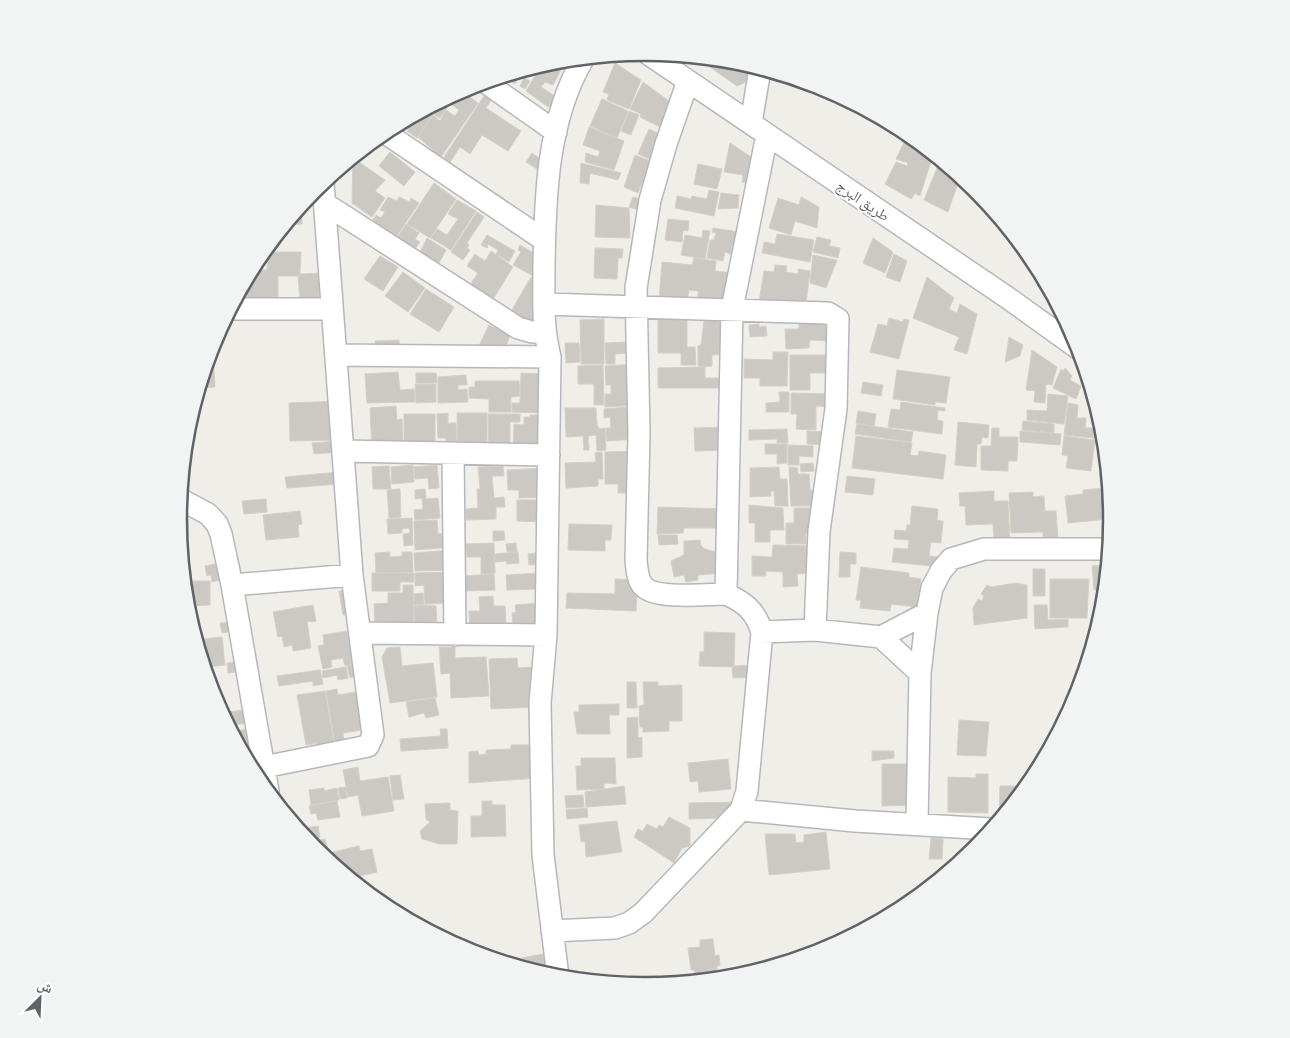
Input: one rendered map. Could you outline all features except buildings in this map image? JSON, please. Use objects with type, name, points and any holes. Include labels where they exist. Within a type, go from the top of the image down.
[{"type":"street","name":"طريق البرج","points":[[659,61],[1008,298],[1066,340]]},
{"type":"street","points":[[557,968],[542,830],[540,703],[546,635],[550,357],[544,332],[544,240],[546,193],[556,132],[564,103],[580,66]]},
{"type":"street","points":[[724,105],[758,76]]},
{"type":"street","points":[[726,594],[732,309],[759,129],[759,76]]},
{"type":"street","points":[[552,931],[615,928],[629,923],[643,913],[741,810],[747,791],[762,632],[757,617],[748,606],[726,594],[661,594],[649,591],[642,585],[639,579],[636,560],[639,433],[636,288],[650,200],[666,144],[688,81]]},
{"type":"street","points":[[493,88],[556,132]]},
{"type":"street","points":[[392,137],[544,240]]},
{"type":"street","points":[[264,768],[371,744],[374,728],[352,575],[324,193]]},
{"type":"street","points":[[324,193],[518,328],[532,332],[544,332]]},
{"type":"street","points":[[544,304],[828,313],[838,320],[836,409],[819,531],[815,630]]},
{"type":"street","points":[[238,310],[332,310]]},
{"type":"street","points":[[336,355],[550,357]]},
{"type":"street","points":[[342,451],[549,455]]},
{"type":"street","points":[[453,453],[455,635]]},
{"type":"street","points":[[188,503],[208,514],[217,524],[232,585],[265,775]]},
{"type":"street","points":[[917,823],[920,673],[932,588],[941,572],[951,559],[965,553],[984,549],[1102,549]]},
{"type":"street","points":[[232,585],[352,575]]},
{"type":"street","points":[[762,632],[815,630],[881,637],[927,614]]},
{"type":"street","points":[[360,633],[546,635]]},
{"type":"street","points":[[881,637],[920,673]]},
{"type":"street","points":[[741,810],[855,821],[917,823],[982,828]]}]
